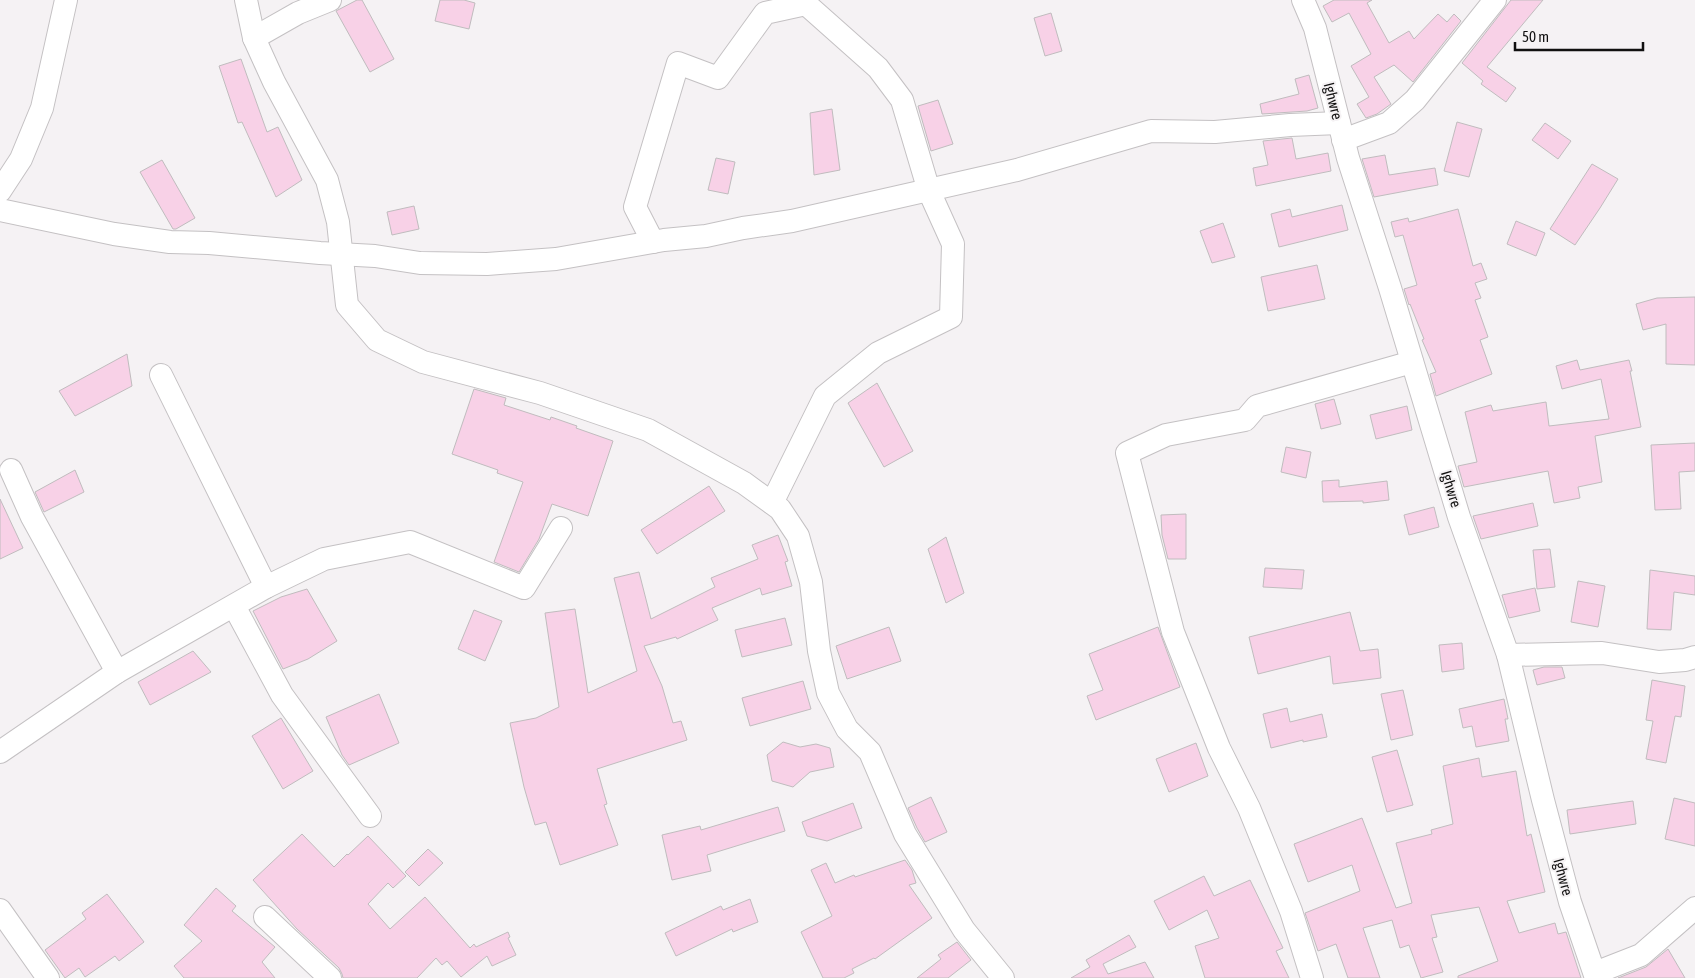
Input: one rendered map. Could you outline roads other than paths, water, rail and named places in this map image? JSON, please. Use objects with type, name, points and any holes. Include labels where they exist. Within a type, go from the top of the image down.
[{"type":"street","points":[[66,0],[42,108],[21,159],[0,195],[114,234],[170,242],[208,243],[374,256],[420,263],[486,264],[556,258],[792,221],[1017,170],[1151,131],[1215,132],[1290,125],[1341,131],[1389,123],[1414,100],[1495,0]]},
{"type":"street","points":[[246,0],[254,38],[274,82],[326,180],[338,222],[347,305],[377,340],[423,362],[540,393],[648,430],[744,483],[780,509],[798,536],[810,582],[819,651],[828,693],[847,729],[870,752],[905,834],[964,930],[1003,978]]},
{"type":"street","points":[[254,38],[298,13],[330,0]]},
{"type":"street","name":"Ighwre","points":[[1302,0],[1315,28],[1341,131],[1460,517],[1508,655],[1570,902],[1596,976]]},
{"type":"street","points":[[653,242],[635,207],[678,63],[718,78],[765,12],[806,4],[878,68],[902,100],[929,191],[953,244],[951,317],[878,353],[825,396],[772,503]]},
{"type":"street","points":[[1312,978],[1291,910],[1249,808],[1219,748],[1173,632],[1127,453],[1166,435],[1245,420],[1257,406],[1412,362]]},
{"type":"street","points":[[161,375],[266,587]]},
{"type":"street","points":[[11,470],[32,517],[117,672]]},
{"type":"street","points":[[0,752],[117,672],[266,587],[324,558],[410,542],[524,588],[560,528]]},
{"type":"street","points":[[234,606],[282,696],[370,816]]},
{"type":"street","points":[[1508,655],[1602,653],[1659,662],[1685,660],[1695,657]]},
{"type":"street","points":[[1596,976],[1641,955],[1695,908]]},
{"type":"street","points":[[0,910],[48,978]]},
{"type":"street","points":[[265,917],[330,978]]}]
